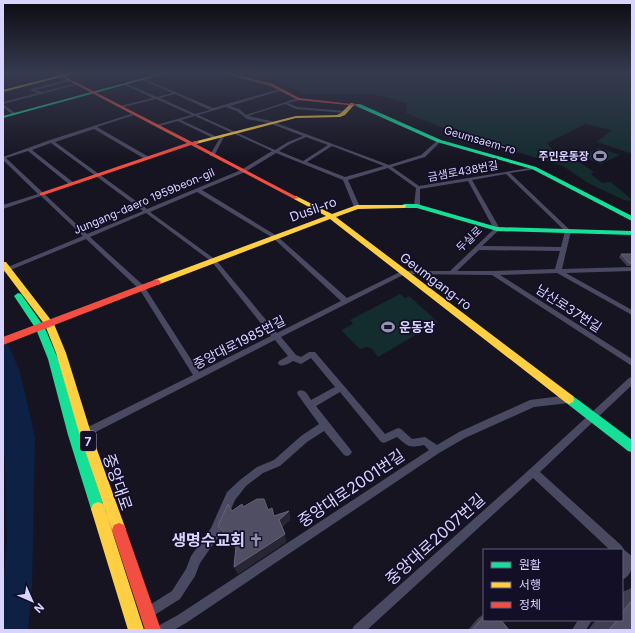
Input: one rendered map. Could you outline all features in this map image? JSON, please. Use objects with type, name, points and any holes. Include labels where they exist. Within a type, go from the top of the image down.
[{"type":"main road","points":[[3,117],[56,103]]},
{"type":"main road","name":"Geumgang-ro","points":[[113,103],[330,216],[632,447]]},
{"type":"main road","name":"Geumsaem-ro","points":[[337,103],[353,104],[439,141],[534,168],[632,219]]},
{"type":"main road","points":[[42,194],[191,144],[270,122],[303,116],[338,116],[345,112],[353,104]]},
{"type":"main road","name":"Dusil-ro","points":[[3,341],[357,207],[417,206],[497,229],[632,233]]},
{"type":"main road","name":"중앙대로","points":[[4,270],[49,324],[61,353],[85,433],[153,630]]},
{"type":"main road","name":"7","points":[[4,270],[40,328],[53,359],[74,435],[136,630]]},
{"type":"street","points":[[121,107],[139,103]]},
{"type":"street","points":[[167,103],[275,151],[344,179],[423,156],[439,141]]},
{"type":"street","points":[[197,103],[214,110]]},
{"type":"street","points":[[157,126],[238,103]]},
{"type":"street","points":[[245,116],[284,103],[296,108],[345,112]]},
{"type":"street","points":[[3,104],[14,114]]},
{"type":"street","points":[[226,106],[238,110],[245,116],[252,119],[270,122],[388,166],[418,188],[417,206]]},
{"type":"street","points":[[133,114],[3,158],[142,288],[198,376]]},
{"type":"street","points":[[178,120],[219,136],[212,155]]},
{"type":"street","points":[[94,127],[147,158]]},
{"type":"street","name":"Jungang-daero 1959beon-gil","points":[[4,270],[243,171],[289,143],[305,136]]},
{"type":"street","points":[[51,141],[214,261],[293,357],[301,361],[312,354],[384,440],[398,432],[411,444],[425,441],[436,450]]},
{"type":"street","points":[[304,162],[331,145]]},
{"type":"street","points":[[28,149],[72,184]]},
{"type":"street","name":"금샘로438번길","points":[[418,188],[534,168]]},
{"type":"street","points":[[507,173],[568,232],[558,271]]},
{"type":"street","points":[[344,179],[357,207]]},
{"type":"street","name":"두실로","points":[[451,273],[497,229],[469,179]]},
{"type":"street","points":[[198,190],[275,237],[346,301]]},
{"type":"street","points":[[3,207],[42,194]]},
{"type":"street","points":[[477,248],[563,249]]},
{"type":"street","points":[[404,272],[493,274],[632,269]]},
{"type":"street","points":[[558,271],[632,313]]},
{"type":"street","name":"중앙대로1985번길","points":[[85,433],[404,272]]},
{"type":"street","name":"남산로37번길","points":[[493,274],[632,363]]},
{"type":"street","points":[[282,363],[293,357]]},
{"type":"street","name":"중앙대로2007번길","points":[[358,630],[534,472],[632,380]]},
{"type":"street","points":[[310,405],[340,388]]},
{"type":"street","points":[[301,393],[347,452]]},
{"type":"street","name":"중앙대로2001번길","points":[[162,630],[182,619],[436,450],[462,435],[533,403],[569,399]]},
{"type":"street","points":[[148,614],[176,595],[191,572],[195,560],[215,532],[231,496],[243,483],[260,470],[277,463],[304,439],[325,425]]},
{"type":"street","points":[[534,472],[617,549]]},
{"type":"street","points":[[623,555],[632,563],[623,573]]},
{"type":"street","points":[[578,630],[585,621]]},
{"type":"green space","points":[[405,103],[632,103],[632,152],[630,153],[597,142],[611,130],[585,124],[547,143],[557,156],[581,163],[594,172],[591,174],[602,183],[611,182],[631,199],[630,201],[624,200],[588,183],[563,166],[461,135],[406,113],[407,103]]},
{"type":"green space","name":"주민운동장","points":[[599,148],[620,155],[601,164],[580,156]]},
{"type":"green space","name":"운동장","points":[[400,294],[405,298],[409,296],[438,322],[378,357],[371,348],[366,347],[360,349],[341,330],[353,324],[350,320]]},
{"type":"water","points":[[3,332],[20,372],[35,438],[32,587],[28,630],[3,630],[3,591],[7,541],[5,461],[3,442]]},
{"type":"building","points":[[621,254],[632,254],[632,263],[629,263]]},
{"type":"building","name":"생명수교회","points":[[257,499],[264,499],[268,510],[272,508],[274,516],[289,511],[279,520],[285,534],[234,567],[236,546],[218,526],[228,504],[232,511],[242,504],[243,507]]},
{"type":"building","points":[[632,600],[632,630],[609,630],[616,621],[623,621],[623,612]]},
{"type":"building","points":[[483,617],[483,621],[502,621],[509,630],[472,630]]},
{"type":"traffic: fast","points":[[3,117],[57,103]]},
{"type":"traffic: fast","points":[[358,105],[439,141],[534,168],[632,219]]},
{"type":"traffic: fast","points":[[404,206],[417,206],[497,229],[632,233]]},
{"type":"traffic: fast","points":[[18,296],[40,328],[53,359],[74,435],[98,509]]},
{"type":"traffic: fast","points":[[569,399],[632,447]]},
{"type":"traffic: slow","points":[[196,142],[296,117],[338,116],[343,114],[353,104]]},
{"type":"traffic: slow","points":[[296,198],[330,216],[569,399]]},
{"type":"traffic: slow","points":[[157,282],[357,207],[404,206]]},
{"type":"traffic: slow","points":[[3,264],[49,324],[61,353],[85,433],[119,530]]},
{"type":"traffic: slow","points":[[98,509],[136,630]]},
{"type":"traffic: jam","points":[[113,103],[296,198]]},
{"type":"traffic: jam","points":[[333,103],[358,105]]},
{"type":"traffic: jam","points":[[42,194],[196,142]]},
{"type":"traffic: jam","points":[[3,341],[157,282]]},
{"type":"traffic: jam","points":[[119,530],[153,630]]},
{"type":"place","name":"주민운동장","points":[[600,156]]},
{"type":"place","name":"운동장","points":[[388,327]]},
{"type":"place","name":"생명수교회","points":[[256,540]]}]
